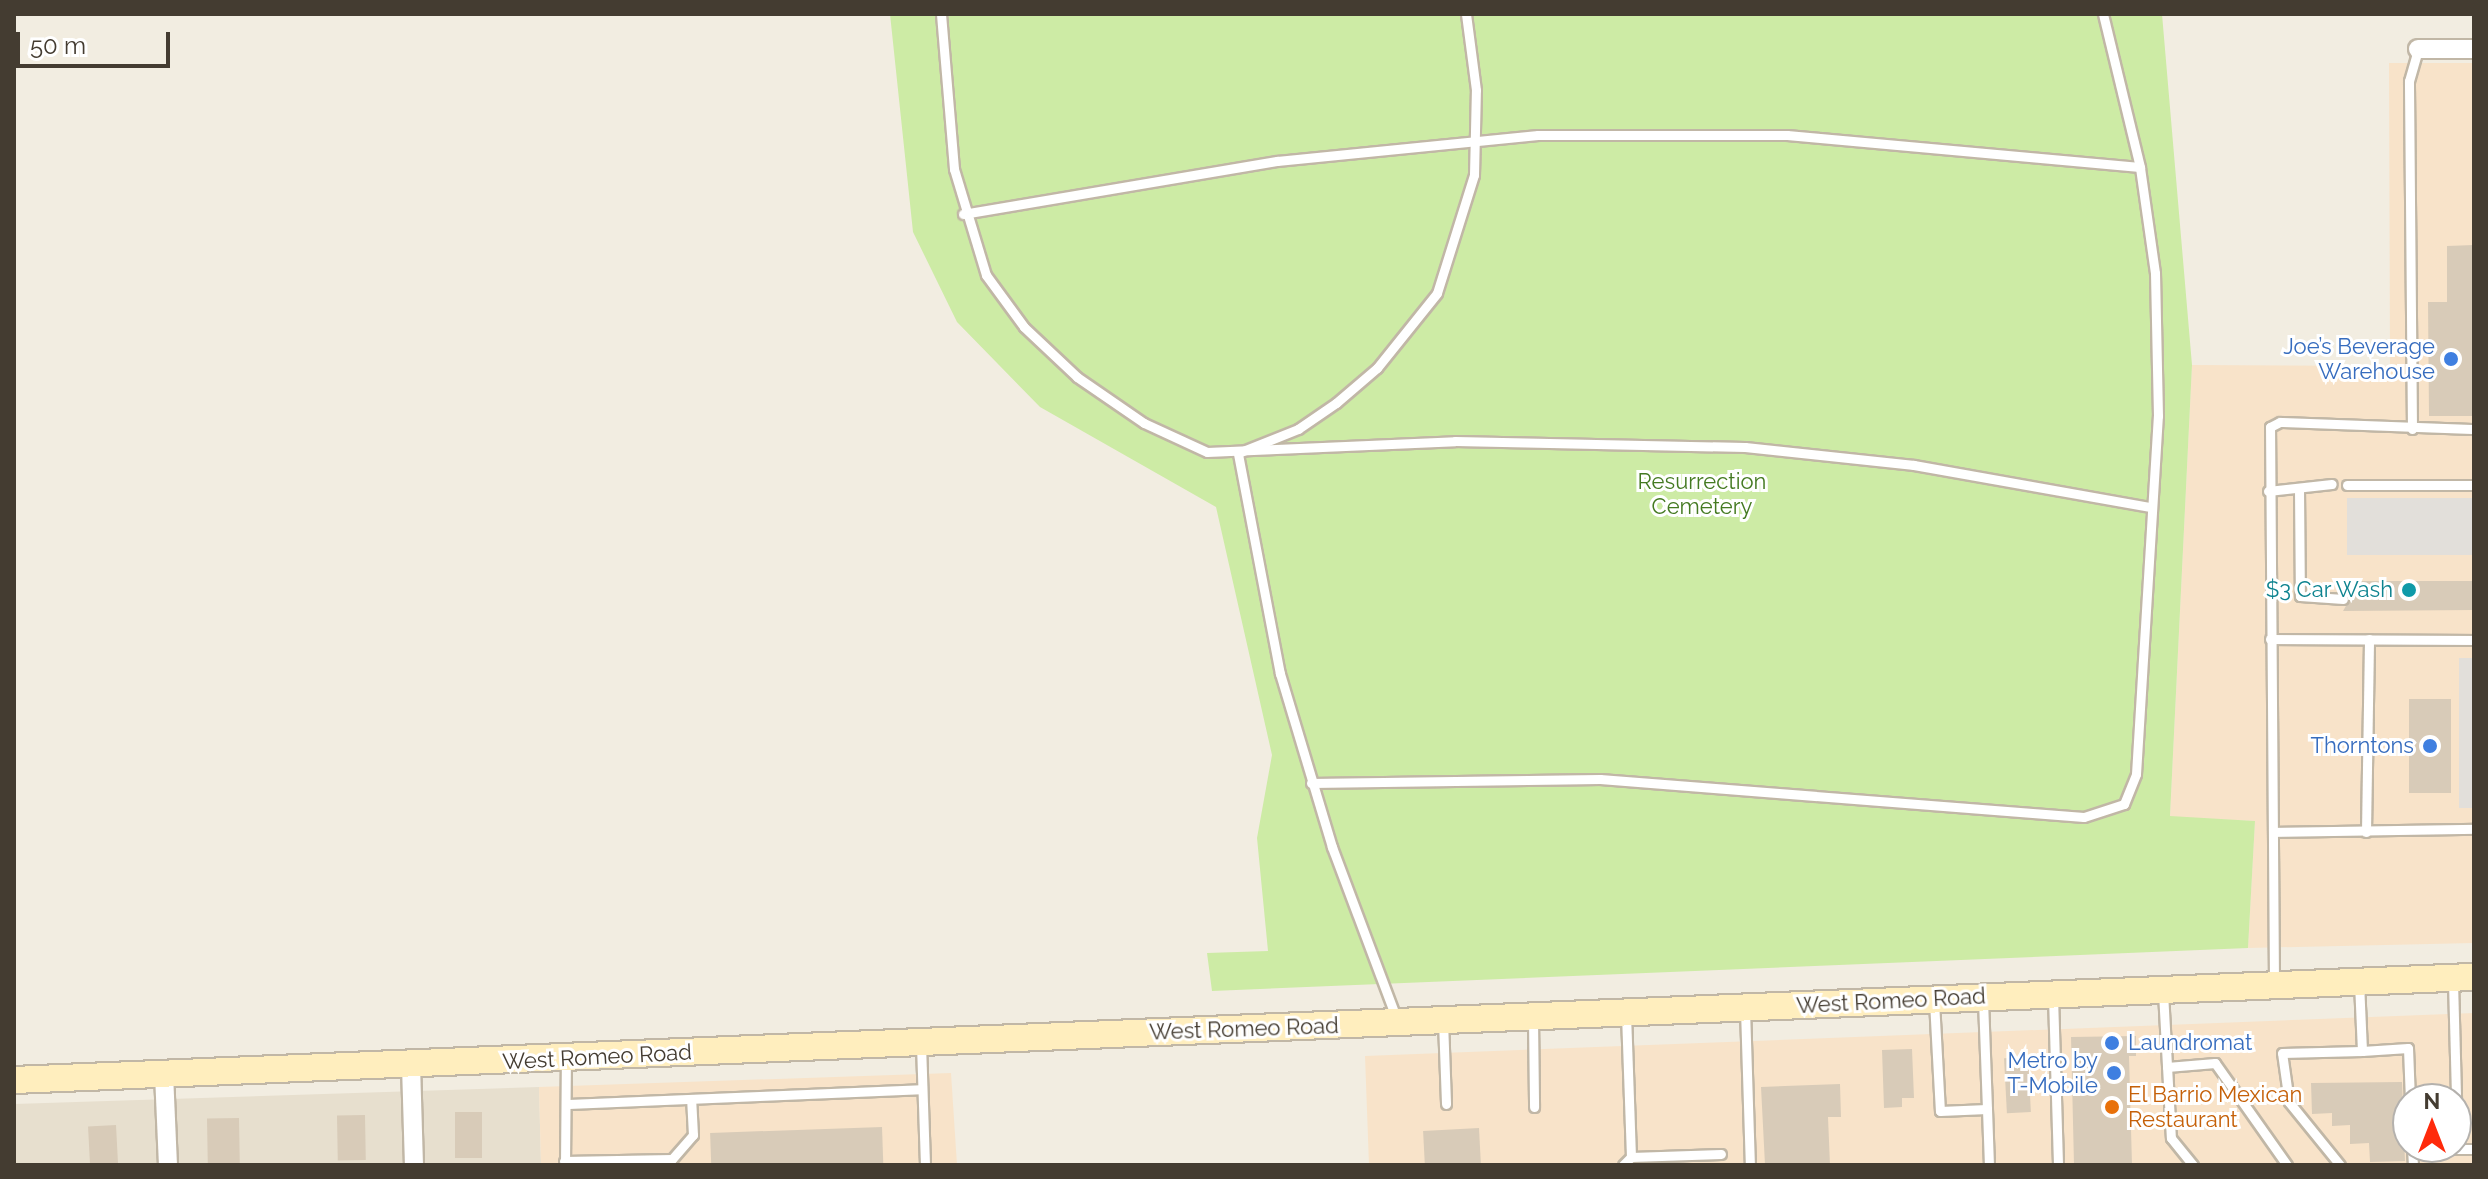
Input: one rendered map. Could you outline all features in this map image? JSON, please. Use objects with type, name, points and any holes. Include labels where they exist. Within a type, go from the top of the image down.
[{"type":"main road","name":"West Romeo Road","points":[[14,1080],[566,1059],[921,1041],[1533,1019],[2274,982],[2463,978]]},
{"type":"street","points":[[2418,49],[2474,49]]},
{"type":"street","points":[[411,1065],[414,1165]]},
{"type":"street","points":[[164,1074],[168,1165]]},
{"type":"lane","points":[[941,14],[963,214],[1005,304],[1077,377],[1180,440],[1207,452],[1238,453],[1470,440],[1745,447],[1930,467],[2150,507]]},
{"type":"lane","points":[[1238,453],[1298,429],[1336,403],[1415,326],[1453,252],[1474,175],[1477,139],[1466,14]]},
{"type":"lane","points":[[1311,783],[1600,779],[2084,817],[2115,811],[2132,792],[2136,774],[2150,507],[2158,416],[2155,273],[2140,167],[2103,14]]},
{"type":"lane","points":[[2412,429],[2409,81],[2418,49]]},
{"type":"lane","points":[[963,214],[1277,161],[1477,139],[1787,135],[2140,167]]},
{"type":"lane","points":[[2274,982],[2267,441],[2270,427],[2280,422],[2474,429]]},
{"type":"lane","points":[[1238,453],[1280,674],[1311,783],[1398,1023]]},
{"type":"lane","points":[[2268,491],[2332,484]]},
{"type":"lane","points":[[2347,485],[2474,485]]},
{"type":"lane","points":[[2299,489],[2297,543],[2300,596],[2343,599]]},
{"type":"lane","points":[[2270,639],[2474,640]]},
{"type":"lane","points":[[2366,832],[2369,639]]},
{"type":"lane","points":[[2273,832],[2474,829]]},
{"type":"lane","points":[[2457,1083],[2463,978]]},
{"type":"lane","points":[[2359,979],[2362,1051]]},
{"type":"lane","points":[[2163,988],[2171,1138],[2193,1165]]},
{"type":"lane","points":[[2053,993],[2058,1165]]},
{"type":"lane","points":[[1983,996],[1989,1165]]},
{"type":"lane","points":[[1934,998],[1940,1111],[1987,1109]]},
{"type":"lane","points":[[1745,1009],[1750,1165]]},
{"type":"lane","points":[[1623,1165],[1631,1157],[1626,1014]]},
{"type":"lane","points":[[1533,1019],[1534,1107]]},
{"type":"lane","points":[[1443,1021],[1446,1104]]},
{"type":"lane","points":[[921,1041],[925,1165]]},
{"type":"lane","points":[[2340,1165],[2289,1102],[2282,1053],[2408,1048],[2409,1083]]},
{"type":"lane","points":[[566,1059],[565,1163],[672,1159],[693,1135],[691,1099]]},
{"type":"lane","points":[[2167,1067],[2215,1063],[2287,1165]]},
{"type":"lane","points":[[567,1104],[922,1089]]},
{"type":"lane","points":[[1631,1157],[1677,1160],[1721,1154]]},
{"type":"shaded area","points":[[2389,63],[2474,63],[2474,943],[2248,948],[2255,821],[2170,817],[2192,365],[2390,366]]},
{"type":"shaded area","points":[[2347,498],[2474,498],[2474,555],[2347,555]]},
{"type":"shaded area","points":[[2459,658],[2474,658],[2474,808],[2459,808]]},
{"type":"shaded area","points":[[2474,1013],[2474,1165],[1369,1165],[1365,1056]]},
{"type":"shaded area","points":[[951,1073],[957,1165],[541,1165],[539,1087]]},
{"type":"shaded area","points":[[539,1087],[541,1165],[14,1165],[14,1104]]},
{"type":"green space","name":"Resurrection Cemetery","points":[[890,14],[2162,14],[2192,365],[2170,816],[2255,821],[2248,948],[1212,991],[1207,953],[1268,951],[1257,838],[1272,755],[1216,507],[1040,407],[957,322],[913,232]]},
{"type":"building","name":"Joe’s Beverage Warehouse","points":[[2474,245],[2474,416],[2429,416],[2428,302],[2447,302],[2447,246]]},
{"type":"building","name":"$3 Car Wash","points":[[2343,581],[2474,581],[2474,610],[2343,611],[2350,599]]},
{"type":"building","name":"Thorntons","points":[[2409,699],[2451,699],[2451,793],[2409,793]]},
{"type":"building","points":[[2136,1036],[2136,1056],[2129,1056],[2132,1165],[2074,1165],[2071,1037]]},
{"type":"building","points":[[1912,1049],[1914,1098],[1902,1098],[1902,1107],[1884,1108],[1882,1050]]},
{"type":"building","points":[[2028,1057],[2031,1112],[2007,1113],[2004,1058]]},
{"type":"building","points":[[2402,1082],[2392,1083],[2392,1161],[2370,1162],[2369,1143],[2350,1144],[2350,1125],[2332,1126],[2332,1113],[2312,1114],[2311,1083]]},
{"type":"building","points":[[1840,1084],[1841,1117],[1828,1117],[1830,1165],[1765,1165],[1761,1087]]},
{"type":"building","points":[[455,1112],[482,1112],[482,1158],[455,1158]]},
{"type":"building","points":[[337,1115],[365,1115],[366,1160],[338,1160]]},
{"type":"building","points":[[239,1118],[240,1165],[208,1165],[207,1119]]},
{"type":"building","points":[[116,1125],[118,1165],[90,1165],[88,1126]]},
{"type":"building","points":[[882,1127],[883,1165],[711,1165],[710,1133]]},
{"type":"building","points":[[1479,1128],[1481,1165],[1425,1165],[1423,1131]]},
{"type":"place","name":"Joe’s Beverage Warehouse","points":[[2451,359]]},
{"type":"place","name":"$3 Car Wash","points":[[2409,590]]},
{"type":"place","name":"Thorntons","points":[[2430,746]]},
{"type":"place","name":"Laundromat","points":[[2112,1043]]},
{"type":"place","name":"Metro by T-Mobile","points":[[2114,1073]]},
{"type":"place","name":"El Barrio Mexican Restaurant","points":[[2112,1107]]}]
